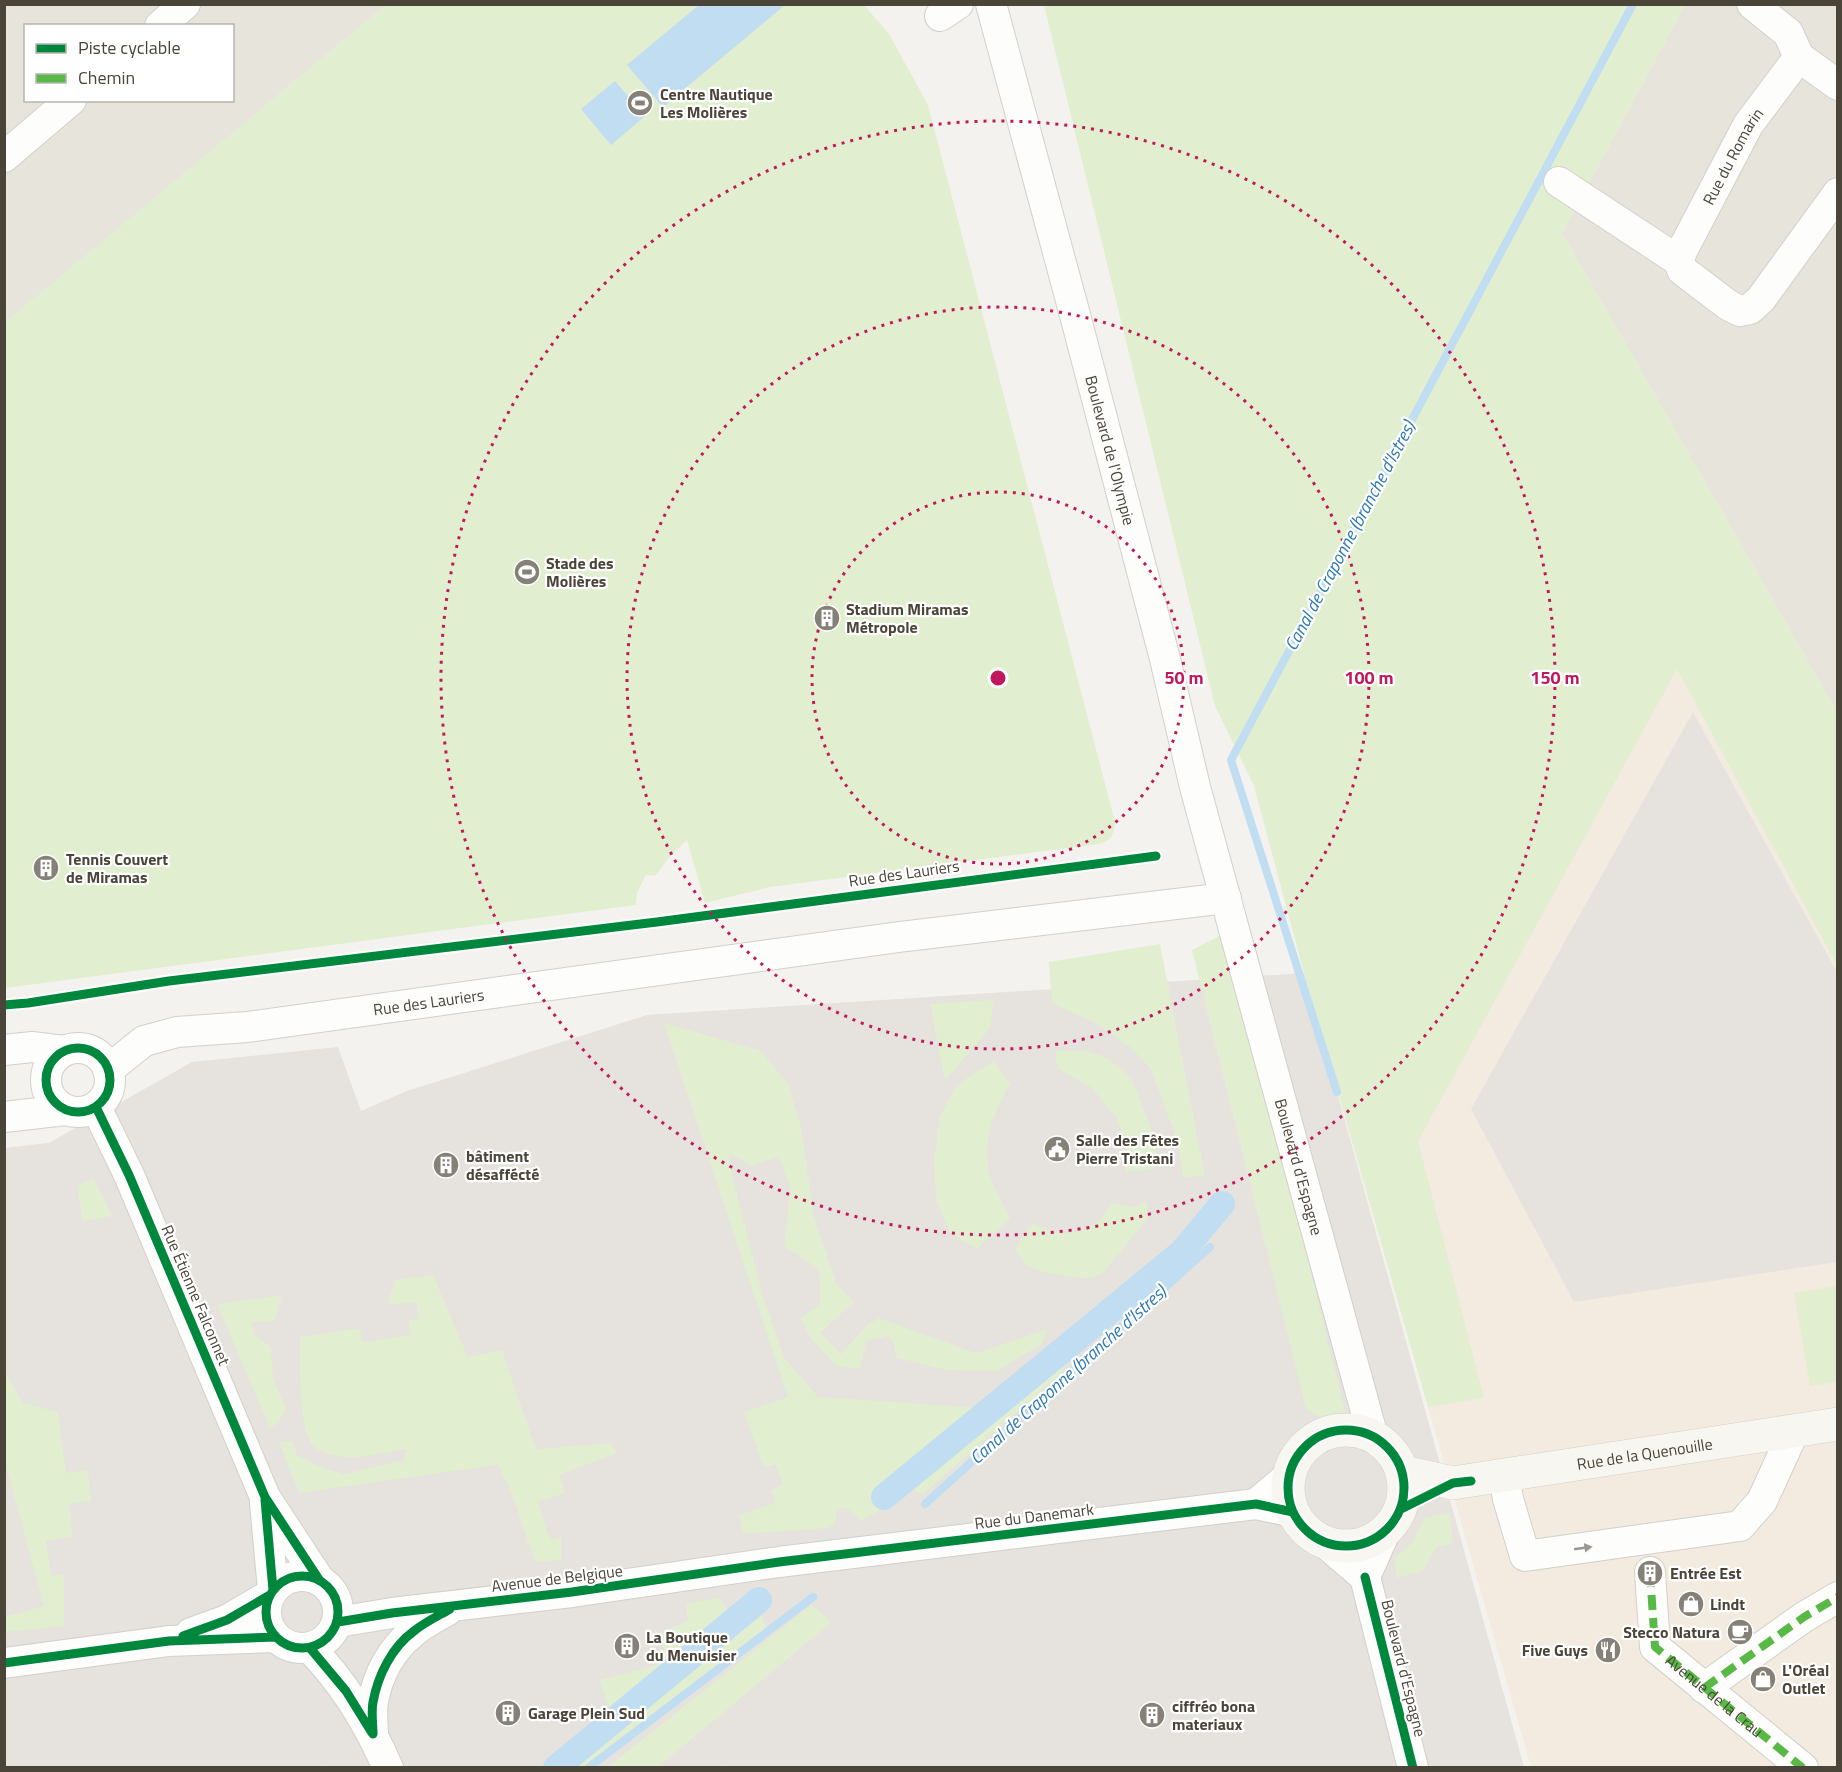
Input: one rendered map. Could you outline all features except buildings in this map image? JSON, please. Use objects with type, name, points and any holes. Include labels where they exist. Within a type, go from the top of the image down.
[{"type":"street","points":[[162,24],[184,4]]},
{"type":"street","name":"Boulevard de l'Olympie","points":[[991,4],[1075,315],[1165,659],[1195,787],[1226,898]]},
{"type":"street","points":[[1752,4],[1788,33],[1799,57],[1838,85]]},
{"type":"street","name":"Rue du Romarin","points":[[1679,261],[1682,250],[1748,125],[1799,57]]},
{"type":"street","points":[[4,157],[69,102]]},
{"type":"street","points":[[1559,182],[1679,261],[1682,270],[1728,305],[1740,311],[1750,309],[1761,299],[1838,193]]},
{"type":"street","name":"Rue des Lauriers","points":[[108,1070],[144,1041],[177,1032],[247,1027],[899,937],[1226,898]]},
{"type":"street","name":"Boulevard d'Espagne","points":[[1226,898],[1362,1396],[1362,1434]]},
{"type":"street","points":[[4,1050],[32,1047],[64,1051]]},
{"type":"street","points":[[75,1048],[86,1049],[96,1054],[108,1070],[110,1080],[103,1100],[96,1107],[87,1111],[76,1113],[57,1106],[46,1087],[49,1066],[55,1057],[64,1051],[75,1048]]},
{"type":"street","name":"Rue Étienne Falconnet","points":[[96,1107],[129,1176],[265,1497],[325,1584]]},
{"type":"street","points":[[4,1117],[66,1110]]},
{"type":"street","name":"Rue de la Quenouille","points":[[1402,1472],[1453,1483],[1838,1424]]},
{"type":"street","points":[[1344,1430],[1380,1441],[1394,1455],[1402,1472],[1404,1490],[1393,1519],[1365,1576],[1303,1527],[1293,1512],[1287,1495],[1289,1476],[1296,1458],[1308,1444],[1325,1434],[1344,1430]]},
{"type":"street","points":[[1504,1475],[1508,1499],[1525,1556],[1740,1526],[1762,1501],[1794,1431]]},
{"type":"street","points":[[1256,1504],[1289,1476]]},
{"type":"street","name":"Rue de la Quenouille","points":[[1393,1519],[1453,1483]]},
{"type":"street","name":"Rue Étienne Falconnet","points":[[265,1497],[271,1593]]},
{"type":"street","name":"Rue du Danemark","points":[[779,1562],[1256,1504],[1293,1512]]},
{"type":"street","points":[[1323,1541],[1336,1545],[1357,1545],[1376,1538],[1393,1519]]},
{"type":"street","name":"Avenue de Belgique","points":[[337,1625],[392,1613],[572,1592],[779,1562]]},
{"type":"street","name":"Avenue de la Crau","points":[[1650,1572],[1655,1647],[1803,1767]]},
{"type":"street","name":"Boulevard d'Espagne","points":[[1365,1576],[1413,1767]]},
{"type":"street","points":[[169,1641],[227,1620],[271,1593],[280,1583],[290,1578],[310,1577],[325,1584],[335,1596],[338,1606],[337,1625],[373,1734],[388,1767]]},
{"type":"street","name":"Avenue de Belgique","points":[[325,1584],[392,1613]]},
{"type":"street","points":[[271,1593],[266,1606],[269,1628],[286,1645],[310,1648],[321,1644],[330,1637],[337,1625]]},
{"type":"street","points":[[1704,1688],[1804,1617],[1838,1597]]},
{"type":"street","points":[[373,1734],[372,1703],[389,1659],[399,1645],[414,1631],[454,1606]]},
{"type":"street","points":[[4,1663],[169,1641],[276,1637]]},
{"type":"street","points":[[310,1648],[346,1690],[373,1734]]},
{"type":"shaded area","points":[[5,5],[386,5],[5,323]]},
{"type":"shaded area","points":[[1685,5],[1837,5],[1837,712],[1562,233]]},
{"type":"shaded area","points":[[1544,245],[1837,721],[1837,1767],[1531,1767],[1304,973]]},
{"type":"shaded area","points":[[1693,712],[1837,972],[1837,1262],[1574,1302],[1471,1109]]},
{"type":"shaded area","points":[[1304,973],[1524,1767],[5,1767],[4,1148],[49,1143],[192,1062],[338,1047],[361,1111],[407,1091],[647,1015]]},
{"type":"shaded area","points":[[289,1125],[292,1141],[307,1139],[308,1148],[352,1146],[371,1227],[292,1232],[293,1249],[229,1258],[200,1154],[226,1152],[224,1143],[264,1133],[266,1144],[276,1142],[274,1127]]},
{"type":"shaded area","points":[[113,1219],[151,1303],[46,1320],[35,1248],[38,1234]]},
{"type":"shaded area","points":[[4,1458],[44,1606],[5,1617],[4,1617]]},
{"type":"shaded area","points":[[1423,1571],[1480,1767],[1443,1767],[1397,1578]]},
{"type":"shaded area","points":[[862,1605],[861,1634],[819,1680],[716,1767],[672,1767],[669,1763]]},
{"type":"shaded area","points":[[240,1662],[297,1681],[313,1696],[351,1767],[325,1767],[303,1708],[238,1685],[177,1691],[176,1670]]},
{"type":"green space","name":"Stade des Molières","points":[[386,5],[864,5],[889,34],[928,105],[1115,822],[1110,839],[1099,844],[770,887],[705,903],[687,840],[671,855],[655,876],[646,875],[637,893],[636,905],[5,988],[4,323]]},
{"type":"green space","points":[[1044,5],[1685,5],[1562,233],[1837,712],[1837,965],[1677,669],[1418,1141],[1484,1398],[1428,1407],[1304,973],[1254,786],[1215,706]]},
{"type":"green space","points":[[1227,932],[1345,1411],[1323,1418],[1306,1409],[1192,950]]},
{"type":"green space","points":[[1160,944],[1205,1176],[1183,1177],[1178,1143],[1151,1069],[1130,1047],[1095,1023],[1052,1003],[1049,962]]},
{"type":"green space","points":[[993,1000],[991,1027],[945,1081],[930,1004]]},
{"type":"green space","points":[[664,1023],[761,1051],[788,1084],[801,1127],[814,1217],[836,1283],[854,1302],[820,1333],[841,1354],[867,1325],[879,1318],[976,1353],[1047,1329],[1042,1344],[997,1371],[947,1370],[897,1358],[894,1345],[888,1336],[866,1341],[860,1369],[836,1366],[810,1337],[800,1318],[820,1305],[819,1269],[784,1246],[790,1187],[779,1156],[752,1166],[730,1154],[729,1162],[762,1293],[784,1357],[818,1397],[982,1408],[1058,1363],[1064,1371],[923,1494],[915,1490],[861,1521],[847,1508],[837,1510],[835,1521],[829,1528],[743,1534],[739,1515],[775,1503],[771,1490],[783,1485],[775,1464],[764,1468],[744,1412],[788,1397]]},
{"type":"green space","points":[[1055,1050],[1086,1051],[1108,1058],[1132,1079],[1157,1144],[1154,1169],[1125,1172],[1127,1147],[1116,1117],[1092,1088],[1057,1068]]},
{"type":"green space","points":[[993,1061],[1010,1084],[994,1117],[988,1139],[988,1163],[992,1180],[1010,1218],[977,1249],[950,1233],[936,1200],[934,1159],[940,1116],[954,1090],[964,1080]]},
{"type":"green space","points":[[94,1179],[112,1216],[83,1221],[77,1185]]},
{"type":"green space","points":[[1147,1201],[1147,1219],[1104,1272],[1093,1278],[1043,1272],[1027,1266],[1015,1250],[1033,1223],[1057,1232],[1078,1232],[1096,1222],[1112,1203],[1134,1207]]},
{"type":"green space","points":[[433,1275],[468,1357],[502,1350],[536,1449],[611,1443],[617,1453],[559,1475],[565,1493],[538,1502],[550,1540],[561,1537],[561,1560],[535,1562],[510,1489],[498,1465],[299,1493],[279,1442],[293,1442],[297,1455],[323,1468],[344,1474],[404,1460],[406,1449],[349,1457],[326,1453],[313,1446],[304,1424],[302,1410],[300,1337],[360,1328],[362,1342],[411,1335],[409,1321],[419,1319],[417,1302],[390,1305],[389,1299],[395,1280]]},
{"type":"green space","points":[[1837,1286],[1837,1382],[1810,1386],[1794,1293]]},
{"type":"green space","points":[[282,1295],[275,1321],[252,1322],[255,1335],[271,1347],[273,1379],[286,1408],[279,1422],[270,1428],[217,1304]]},
{"type":"green space","points":[[4,1371],[23,1403],[58,1412],[66,1473],[88,1470],[91,1501],[69,1504],[73,1536],[46,1541],[51,1576],[64,1574],[64,1626],[5,1632]]},
{"type":"green space","points":[[1450,1513],[1453,1543],[1436,1548],[1423,1571],[1397,1578],[1394,1558],[1412,1543],[1425,1517]]},
{"type":"green space","points":[[719,1598],[732,1616],[611,1715],[600,1680],[657,1665],[665,1657],[661,1632],[688,1621],[686,1603]]},
{"type":"green space","points":[[811,1605],[832,1622],[658,1767],[608,1767]]},
{"type":"green space","points":[[760,1610],[766,1628],[583,1767],[566,1767]]},
{"type":"water","points":[[699,5],[785,5],[663,107],[627,65]]},
{"type":"water","points":[[615,81],[645,116],[611,145],[581,109]]},
{"type":"waterway","name":"Canal de Craponne (branche d'Istres)","points":[[1337,1092],[1231,760],[1633,4]]},
{"type":"waterway","points":[[884,1497],[1182,1252],[1222,1204]]},
{"type":"waterway","name":"Canal de Craponne (branche d'Istres)","points":[[925,1504],[1210,1247]]},
{"type":"waterway","name":"Canal de Craponne (branche d'Istres)","points":[[588,1768],[813,1597]]},
{"type":"waterway","points":[[556,1768],[759,1600]]},
{"type":"marked path","points":[[1650,1572],[1655,1647],[1803,1768]]},
{"type":"marked path","points":[[1704,1688],[1804,1617],[1838,1597]]},
{"type":"cycle path","points":[[4,1005],[169,981],[657,922],[1156,856]]},
{"type":"cycle path","points":[[78,1048],[96,1053],[101,1057],[105,1062],[110,1080],[105,1098],[101,1103],[96,1107],[78,1112],[60,1107],[55,1103],[51,1098],[46,1080],[51,1062],[55,1057],[60,1053],[78,1048]]},
{"type":"cycle path","points":[[96,1107],[129,1175],[265,1497],[320,1581]]},
{"type":"cycle path","points":[[1346,1430],[1368,1435],[1387,1447],[1399,1466],[1404,1488],[1399,1510],[1387,1529],[1368,1541],[1346,1546],[1324,1541],[1305,1529],[1293,1510],[1288,1488],[1293,1466],[1305,1447],[1324,1435],[1346,1430]]},
{"type":"cycle path","points":[[1401,1509],[1453,1483],[1471,1481]]},
{"type":"cycle path","points":[[265,1500],[273,1590]]},
{"type":"cycle path","points":[[338,1622],[392,1613],[572,1592],[779,1562],[1256,1504],[1293,1512]]},
{"type":"cycle path","points":[[309,1576],[328,1586],[336,1598],[338,1612],[336,1626],[328,1638],[316,1646],[295,1648],[276,1638],[268,1626],[266,1605],[276,1586],[288,1578],[309,1576]]},
{"type":"cycle path","points":[[1365,1577],[1413,1768]]},
{"type":"cycle path","points":[[183,1636],[227,1620],[270,1595]]},
{"type":"cycle path","points":[[373,1734],[373,1702],[378,1682],[387,1662],[406,1638],[450,1609]]},
{"type":"cycle path","points":[[4,1663],[169,1641],[276,1637]]},
{"type":"cycle path","points":[[310,1648],[346,1691],[372,1733]]},
{"type":"place","name":"Centre Nautique Les Molières","points":[[640,103]]},
{"type":"place","name":"Stade des Molières","points":[[527,572]]},
{"type":"place","name":"Stadium Miramas Métropole","points":[[827,618]]},
{"type":"place","name":"Tennis Couvert de Miramas","points":[[46,868]]},
{"type":"place","name":"Salle des Fêtes Pierre Tristani","points":[[1057,1149]]},
{"type":"place","name":"bâtiment désaffécté","points":[[446,1165]]},
{"type":"place","name":"Entrée Est","points":[[1650,1573]]},
{"type":"place","name":"Lindt","points":[[1691,1604]]},
{"type":"place","name":"Stecco Natura","points":[[1740,1632]]},
{"type":"place","name":"La Boutique du Menuisier","points":[[627,1646]]},
{"type":"place","name":"Five Guys","points":[[1608,1650]]},
{"type":"place","name":"L'Oréal Outlet","points":[[1763,1679]]},
{"type":"place","name":"Garage Plein Sud","points":[[508,1713]]},
{"type":"place","name":"ciffréo bona materiaux","points":[[1152,1715]]}]
